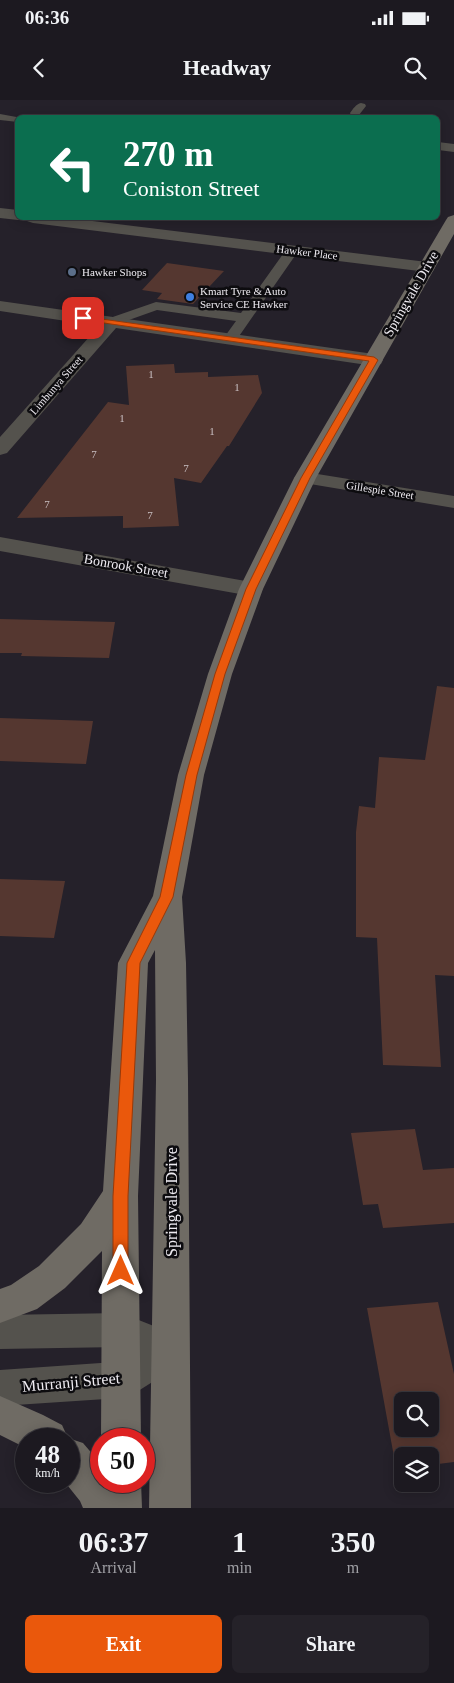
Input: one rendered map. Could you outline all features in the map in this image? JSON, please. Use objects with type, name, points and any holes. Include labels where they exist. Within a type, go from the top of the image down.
[{"type":"main road","name":"Springvale Drive","points":[[121,1428],[120,1196],[134,963],[166,897],[191,775],[220,674],[251,589],[305,478],[454,220]]},
{"type":"main road","name":"Springvale Drive","points":[[166,897],[171,963],[172,1061],[170,1508]]},
{"type":"main road","points":[[0,1306],[24,1297],[52,1277],[94,1236],[107,1212],[120,1196]]},
{"type":"main road","points":[[0,1416],[29,1428]]},
{"type":"main road","points":[[80,1470],[95,1487],[104,1508]]},
{"type":"main road","points":[[121,1493],[121,1508]]},
{"type":"street","points":[[440,146],[454,148]]},
{"type":"street","points":[[0,213],[15,216]]},
{"type":"street","name":"Hawker Place","points":[[58,220],[193,231],[293,250],[427,268]]},
{"type":"street","points":[[0,306],[374,360]]},
{"type":"street","name":"Limbunya Street","points":[[0,449],[112,322]]},
{"type":"street","name":"Gillespie Street","points":[[305,478],[454,502]]},
{"type":"street","name":"Bonrook Street","points":[[0,544],[251,589]]},
{"type":"street","points":[[0,1332],[121,1330],[170,1350]]},
{"type":"street","name":"Murranji Street","points":[[0,1388],[121,1380],[170,1350]]},
{"type":"lane","points":[[0,117],[15,119]]},
{"type":"lane","points":[[0,129],[15,119]]},
{"type":"lane","points":[[230,339],[293,250]]},
{"type":"lane","points":[[112,322],[156,306],[246,318]]},
{"type":"building","points":[[167,263],[224,271],[193,304],[157,299],[162,293],[142,290]]},
{"type":"building","points":[[174,364],[175,373],[208,372],[208,377],[258,375],[262,393],[229,446],[227,446],[201,483],[174,478],[179,526],[123,528],[123,516],[17,518],[108,402],[129,405],[126,366]]},
{"type":"building","points":[[0,619],[115,622],[109,658],[21,656],[22,653],[0,653]]},
{"type":"building","points":[[437,686],[454,688],[454,976],[435,975],[441,1067],[383,1065],[377,938],[356,937],[356,832],[359,806],[375,808],[379,757],[425,760]]},
{"type":"building","points":[[0,718],[93,721],[86,764],[0,761]]},
{"type":"building","points":[[0,879],[65,881],[54,938],[0,936]]},
{"type":"building","points":[[415,1129],[423,1170],[454,1168],[454,1223],[383,1228],[378,1204],[363,1205],[351,1133]]},
{"type":"building","points":[[438,1302],[454,1374],[454,1462],[439,1464],[439,1447],[394,1447],[394,1457],[367,1308]]},
{"type":"place","name":"Hawker Shops","points":[[72,272]]},
{"type":"place","name":"Kmart Tyre & Auto Service CE Hawker","points":[[190,297]]},
{"type":"route","points":[[83,318],[374,360],[305,478],[251,589],[220,674],[191,775],[166,897],[134,963],[120,1196],[121,1271]]}]
